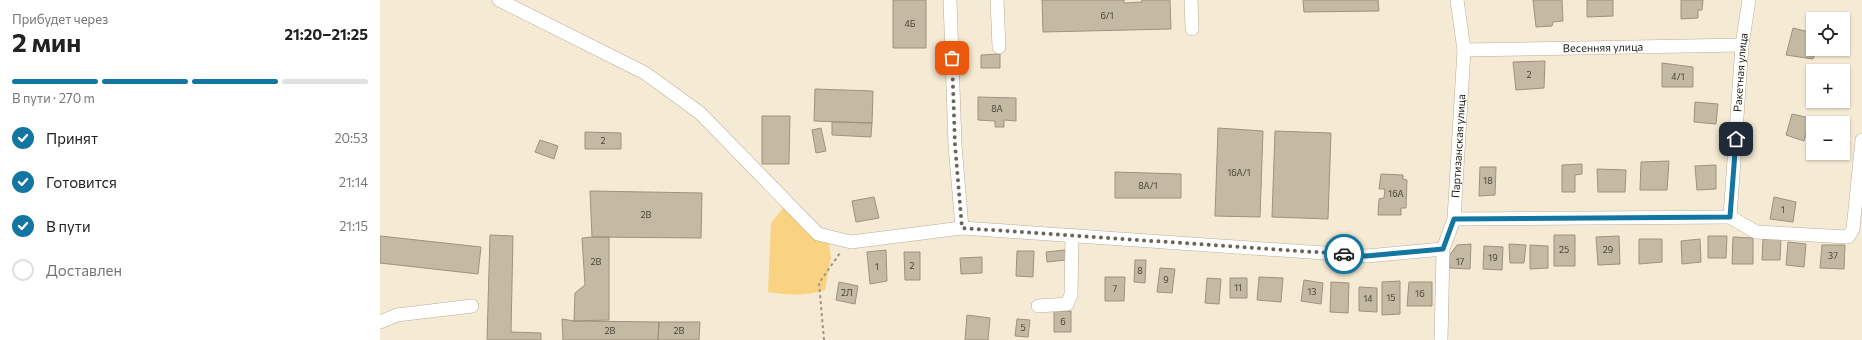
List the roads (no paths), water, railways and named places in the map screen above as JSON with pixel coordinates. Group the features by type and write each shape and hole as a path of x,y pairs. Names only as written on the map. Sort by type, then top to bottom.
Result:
{"street":[{"path":"499,0 645,73 700,113 818,234 851,242 962,228 1366,256 1443,249"},
{"path":"950,0 955,145 962,228"},
{"path":"997,0 999,47"},
{"path":"1191,0 1192,29"},
{"name":"Партизанская улица","path":"1441,340 1443,249 1454,219 1464,50 1457,0"},
{"name":"Ракетная улица","path":"1730,217 1742,44 1749,0"},
{"name":"Весенняя улица","path":"1464,50 1742,44"},
{"path":"1454,219 1730,217 1756,232 1848,237 1853,230 1862,140"},
{"path":"1038,306 1067,304 1071,295 1072,235"},
{"path":"380,322 397,315 472,306"}]}
